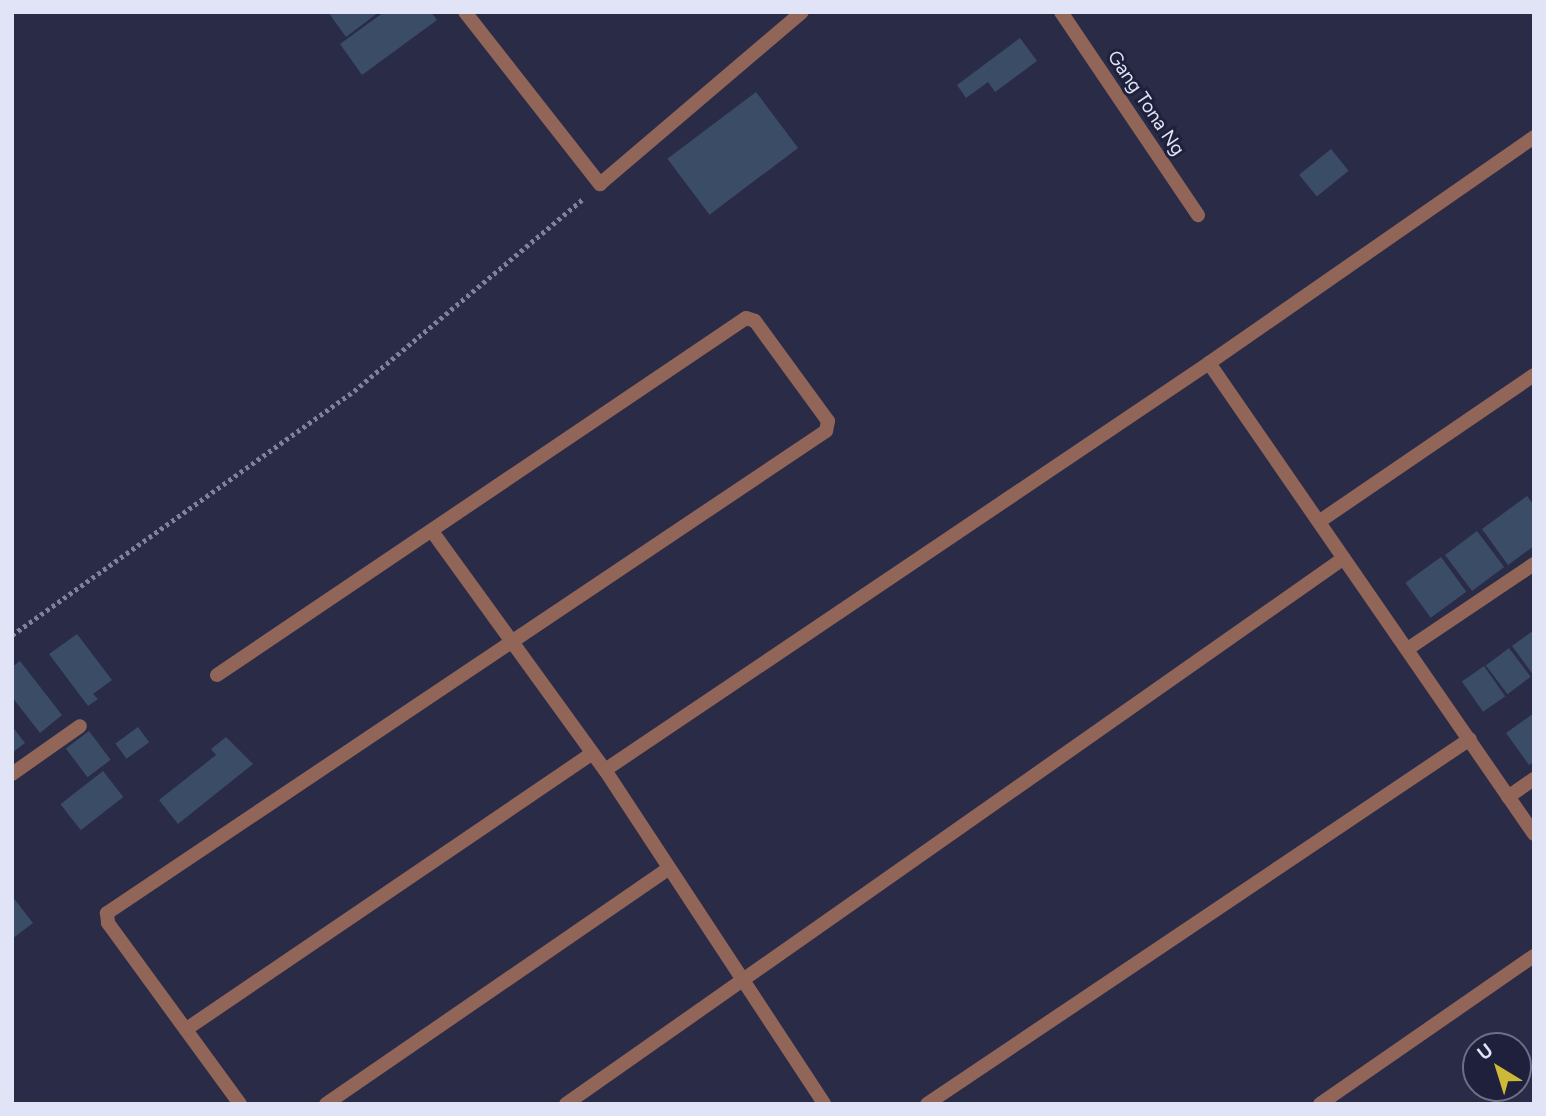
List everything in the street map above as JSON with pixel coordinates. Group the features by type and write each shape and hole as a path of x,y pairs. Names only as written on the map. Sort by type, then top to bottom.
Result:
{"street":[{"path":"465,12 600,184 802,12"},
{"name":"Gang Tona Ng","path":"1061,12 1198,215"},
{"path":"605,770 1209,363 1534,137"},
{"path":"217,675 434,534 746,318 755,321 828,421 826,431 511,640 107,914 108,923 188,1028 240,1104"},
{"path":"1209,363 1409,648 1534,834"},
{"path":"1320,521 1534,374"},
{"path":"434,534 605,770 824,1104"},
{"path":"566,1104 741,978 1344,558"},
{"path":"1409,648 1534,564"},
{"path":"12,774 80,726"},
{"path":"927,1104 1470,739"},
{"path":"188,1028 592,753"},
{"path":"1508,797 1534,779"},
{"path":"326,1104 669,868"},
{"path":"1320,1104 1534,956"}],"path":[{"path":"12,635 354,391 600,184"}],"building":[{"path":"328,12 379,12 346,37"},
{"path":"384,12 431,12 437,20 362,75 340,44"},
{"path":"1020,38 1037,61 995,92 988,82 966,98 957,85"},
{"path":"756,92 798,148 709,215 667,159"},
{"path":"1331,149 1349,171 1317,197 1299,175"},
{"path":"1527,496 1534,505 1534,546 1508,565 1482,529"},
{"path":"1477,531 1504,567 1472,591 1445,555"},
{"path":"1441,557 1466,592 1431,618 1405,583"},
{"path":"1534,630 1534,676 1512,646"},
{"path":"77,634 112,680 93,694 98,699 88,706 49,654"},
{"path":"1509,648 1531,677 1508,694 1486,665"},
{"path":"20,661 62,715 40,733 12,697 12,667"},
{"path":"1484,666 1505,696 1483,712 1462,681"},
{"path":"1534,713 1534,762 1529,765 1506,733"},
{"path":"12,726 25,743 12,753"},
{"path":"138,727 149,742 127,759 115,743"},
{"path":"89,731 111,760 88,777 66,748"},
{"path":"226,737 253,764 178,824 159,800 216,755 211,749"},
{"path":"103,771 123,797 81,830 60,804"},
{"path":"12,896 33,923 12,939"}]}
